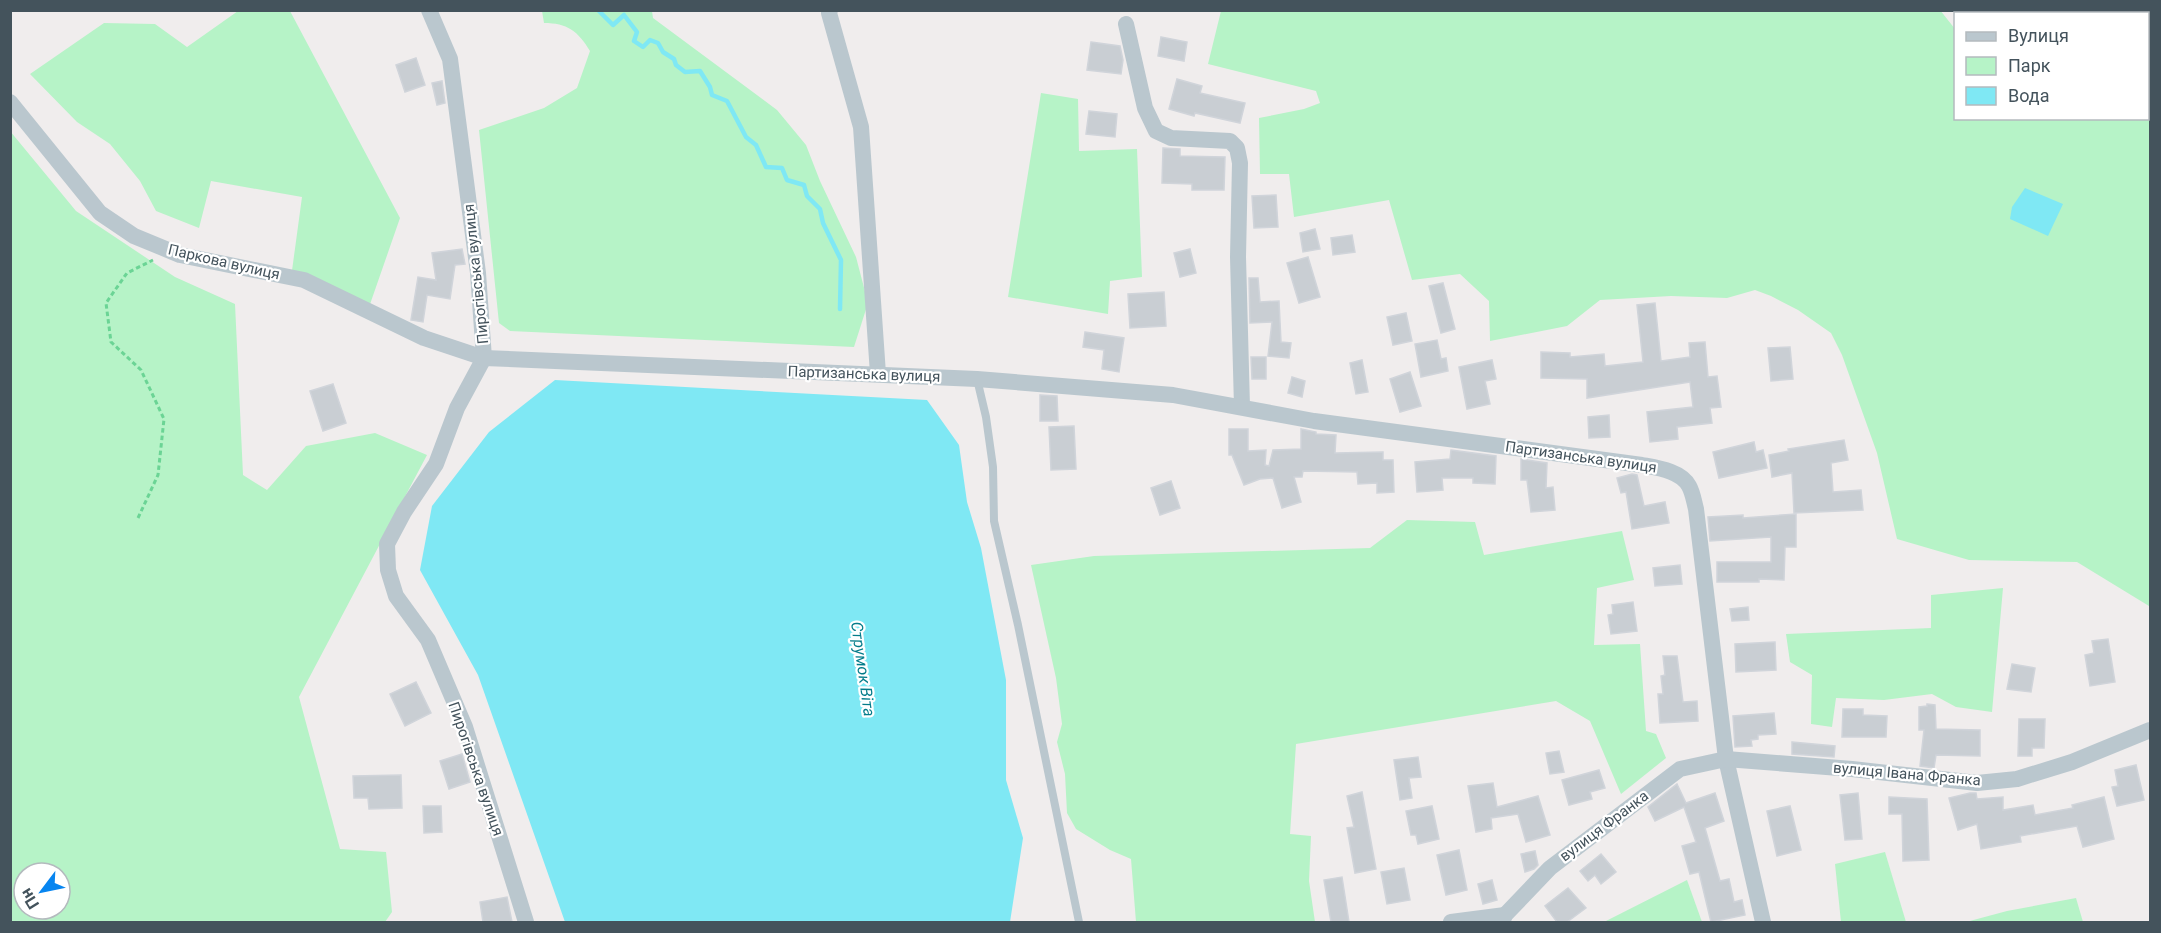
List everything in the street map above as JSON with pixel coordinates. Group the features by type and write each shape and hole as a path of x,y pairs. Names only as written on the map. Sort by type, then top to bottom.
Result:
{"street":[{"name":"Пирогівська вулиця","path":"429,10 450,58 477,273 483,358 457,408 436,464 404,512 387,544 388,570 396,596 428,640 465,727 526,922"},
{"path":"830,10 829,14 861,127 878,374"},
{"path":"1126,24 1145,108 1156,131 1171,138 1230,141 1237,148 1240,163 1238,257 1242,407"},
{"name":"Паркова вулиця","path":"10,102 100,213 134,236 193,258 304,280 424,338 483,358"},
{"name":"Партизанська вулиця","path":"483,358 977,379 1173,395 1314,421 1642,465 1662,469 1679,476 1689,486 1696,509 1726,759 1763,922"},
{"name":"вулиця Івана Франка","path":"1726,759 1852,769 1977,783 2017,779 2072,762 2151,730"},
{"name":"вулиця Франка","path":"1504,919 1550,868 1680,769 1726,759"},
{"path":"1451,922 1504,919"}],"lane":[{"path":"977,379 986,417 993,467 994,521 1018,625 1079,922"}],"path":[{"path":"138,518 158,475 164,419 141,370 111,342 106,303 127,273 170,251"}],"green space":[{"path":"1940,10 1954,28 1954,120 2149,120 2150,93 2149,606 2077,562 1969,560 1897,539 1877,453 1842,355 1831,333 1798,310 1771,296 1755,290 1727,298 1671,296 1600,300 1567,326 1490,341 1489,301 1460,274 1412,280 1389,200 1294,217 1289,174 1260,174 1259,118 1304,109 1320,103 1316,91 1208,64 1221,11"},
{"path":"238,11 290,11 400,218 368,310 291,278 302,197 211,181 199,228 156,211 140,181 110,144 77,122 30,74 104,23 155,24 187,47"},
{"path":"542,11 652,11 653,18 777,110 806,145 820,181 856,257 868,303 854,347 510,331 499,323 479,130 544,108 577,88 590,51 576,33 559,25 544,23"},
{"path":"1041,93 1078,99 1079,151 1137,149 1142,277 1110,281 1108,314 1008,297"},
{"path":"10,131 76,211 175,277 235,304 243,475 267,490 306,446 375,433 427,455 299,697 340,849 386,852 392,912 385,922 11,922"},
{"path":"1407,520 1475,522 1484,555 1622,531 1634,580 1597,588 1594,645 1640,644 1646,731 1656,734 1666,758 1621,794 1590,721 1556,701 1296,744 1290,834 1311,836 1309,881 1315,922 1136,922 1131,859 1110,850 1076,829 1067,813 1065,774 1057,742 1062,724 1056,678 1031,565 1094,556 1370,548"},
{"path":"2003,588 1992,712 1956,707 1932,694 1884,700 1836,698 1832,727 1811,724 1812,675 1790,662 1786,634 1931,628 1931,595"},
{"path":"1885,852 1906,922 1841,922 1835,864"},
{"path":"1687,880 1702,922 1604,922"},
{"path":"2076,898 2083,922 1966,922 2007,911"}],"water":[{"path":"2025,188 2063,204 2048,236 2010,219 2012,207"},
{"path":"555,380 927,400 959,445 967,502 981,548 1006,680 1006,780 1023,838 1010,922 565,922 478,675 420,570 432,506 489,432"}],"building":[{"path":"1161,37 1187,42 1184,61 1158,56"},
{"path":"1091,42 1120,46 1123,60 1121,74 1087,70"},
{"path":"416,58 425,85 405,92 396,65"},
{"path":"1177,79 1202,86 1200,93 1245,103 1240,123 1195,113 1194,116 1169,109"},
{"path":"442,81 445,103 437,105 432,83"},
{"path":"1089,111 1117,114 1115,137 1086,134"},
{"path":"1163,148 1180,149 1180,156 1225,157 1224,190 1192,190 1192,184 1162,183"},
{"path":"1276,195 1278,227 1254,228 1252,196"},
{"path":"1315,229 1320,249 1303,252 1300,233"},
{"path":"1352,235 1355,252 1333,255 1331,238"},
{"path":"462,249 465,264 455,265 450,299 427,295 423,322 411,320 418,277 436,280 432,253"},
{"path":"1190,249 1196,273 1180,277 1174,253"},
{"path":"1308,257 1320,297 1299,303 1287,263"},
{"path":"1249,278 1258,278 1260,302 1279,301 1281,342 1291,343 1289,358 1268,356 1272,322 1250,323"},
{"path":"1443,283 1455,329 1441,333 1429,286"},
{"path":"1164,292 1166,326 1130,328 1128,294"},
{"path":"1655,303 1661,361 1690,357 1689,343 1705,342 1708,377 1717,376 1721,407 1710,408 1712,423 1677,427 1678,439 1650,442 1647,412 1693,407 1690,382 1587,398 1587,379 1541,378 1541,352 1570,353 1570,357 1604,354 1605,366 1643,362 1637,305"},
{"path":"1406,313 1412,341 1393,345 1387,317"},
{"path":"1085,332 1124,338 1119,372 1102,369 1104,350 1083,347"},
{"path":"1437,340 1441,359 1446,358 1448,371 1421,377 1415,344"},
{"path":"1790,347 1793,379 1771,381 1768,348"},
{"path":"1251,357 1266,357 1266,379 1252,379"},
{"path":"1362,360 1368,392 1356,394 1350,363"},
{"path":"1492,360 1496,379 1485,381 1490,404 1467,409 1459,367"},
{"path":"1410,372 1421,406 1400,412 1390,379"},
{"path":"1292,377 1305,381 1302,397 1288,393"},
{"path":"333,384 346,423 323,431 310,391"},
{"path":"1040,395 1057,396 1058,421 1040,421"},
{"path":"1609,415 1610,437 1589,438 1588,417"},
{"path":"1074,426 1076,469 1051,470 1049,427"},
{"path":"1229,429 1248,429 1248,451 1266,450 1265,465 1269,466 1273,450 1301,449 1301,429 1316,432 1316,434 1336,435 1335,453 1383,452 1383,460 1393,460 1394,492 1377,493 1377,483 1358,484 1357,472 1303,471 1302,477 1294,477 1301,502 1282,508 1273,478 1260,479 1244,485 1232,455 1229,455"},
{"path":"1844,440 1848,460 1831,463 1833,492 1861,490 1863,510 1794,513 1792,473 1772,477 1769,455 1789,451 1788,449"},
{"path":"1754,442 1756,452 1763,450 1767,468 1719,478 1713,452"},
{"path":"1451,450 1496,456 1495,484 1473,483 1473,478 1442,478 1443,490 1417,492 1415,462 1450,459"},
{"path":"1521,459 1547,463 1546,488 1553,487 1555,510 1531,512 1527,480 1521,480"},
{"path":"1637,475 1644,506 1665,502 1669,523 1632,529 1626,492 1621,493 1617,478"},
{"path":"1171,481 1180,508 1160,515 1151,488"},
{"path":"1796,514 1796,547 1785,547 1784,580 1717,582 1717,562 1771,562 1771,537 1710,541 1708,517 1743,515 1743,518"},
{"path":"1680,565 1682,584 1655,586 1653,568"},
{"path":"1633,602 1637,631 1611,634 1608,615 1613,614 1612,605"},
{"path":"1748,607 1749,620 1732,621 1730,609"},
{"path":"2108,639 2115,682 2090,686 2085,655 2094,653 2092,641"},
{"path":"1775,642 1776,670 1736,672 1735,644"},
{"path":"1663,656 1677,656 1683,702 1697,701 1698,721 1660,723 1658,694 1663,694 1661,676 1665,675"},
{"path":"2012,664 2035,668 2031,692 2007,689"},
{"path":"416,682 431,713 405,726 390,694"},
{"path":"1927,704 1935,705 1936,729 1980,730 1980,756 1936,755 1934,768 1920,766 1924,730 1919,730 1919,707 1927,706"},
{"path":"1843,709 1863,709 1863,715 1887,716 1886,737 1842,737"},
{"path":"1774,713 1776,734 1758,735 1758,739 1751,740 1752,746 1735,747 1733,716"},
{"path":"2019,719 2045,719 2044,748 2032,748 2032,756 2018,756"},
{"path":"1792,742 1835,746 1834,757 1792,754"},
{"path":"1559,751 1564,772 1550,774 1546,753"},
{"path":"462,754 470,782 449,789 440,761"},
{"path":"1418,757 1421,777 1409,778 1412,798 1400,800 1394,760"},
{"path":"2136,765 2144,800 2117,806 2112,787 2118,786 2115,770"},
{"path":"1599,770 1605,788 1590,792 1592,799 1569,805 1562,780"},
{"path":"401,775 402,808 369,809 368,798 354,798 353,776"},
{"path":"1493,783 1497,807 1538,796 1550,835 1526,842 1518,814 1491,818 1492,829 1476,832 1468,786"},
{"path":"1677,784 1686,803 1715,793 1724,821 1705,828 1720,881 1729,879 1734,902 1742,900 1745,915 1711,922 1699,872 1690,874 1682,846 1696,842 1684,807 1655,821 1648,807"},
{"path":"1362,792 1376,869 1355,873 1347,828 1354,827 1347,796"},
{"path":"1858,793 1862,839 1845,840 1840,795"},
{"path":"1976,793 1977,799 2003,797 2003,810 2033,805 2035,815 2073,808 2072,805 2104,797 2114,839 2083,847 2077,826 2020,836 2021,842 1981,849 1977,824 1958,830 1949,798"},
{"path":"1889,797 1927,799 1929,860 1903,861 1902,814 1889,814"},
{"path":"423,806 441,806 442,832 424,833"},
{"path":"1432,806 1439,839 1418,844 1416,835 1411,835 1406,811"},
{"path":"1790,806 1801,850 1777,856 1767,811"},
{"path":"1459,850 1467,890 1446,895 1437,855"},
{"path":"1535,851 1538,865 1525,872 1521,854"},
{"path":"1601,854 1616,872 1601,884 1595,875 1588,881 1580,871"},
{"path":"1404,868 1410,900 1387,904 1381,872"},
{"path":"1342,877 1349,922 1331,922 1324,880"},
{"path":"1492,880 1497,900 1483,904 1478,884"},
{"path":"1568,888 1586,908 1567,922 1557,922 1545,906"},
{"path":"507,897 512,922 483,922 480,902"}],"waterway":[{"name":"Струмок Віта","path":"598,10 613,25 624,15 637,32 634,41 643,47 650,40 658,43 663,52 674,59 676,65 685,72 700,71 712,95 727,101 746,137 756,145 766,167 782,168 787,180 804,185 807,196 820,209 823,223 841,260 840,309"}]}
